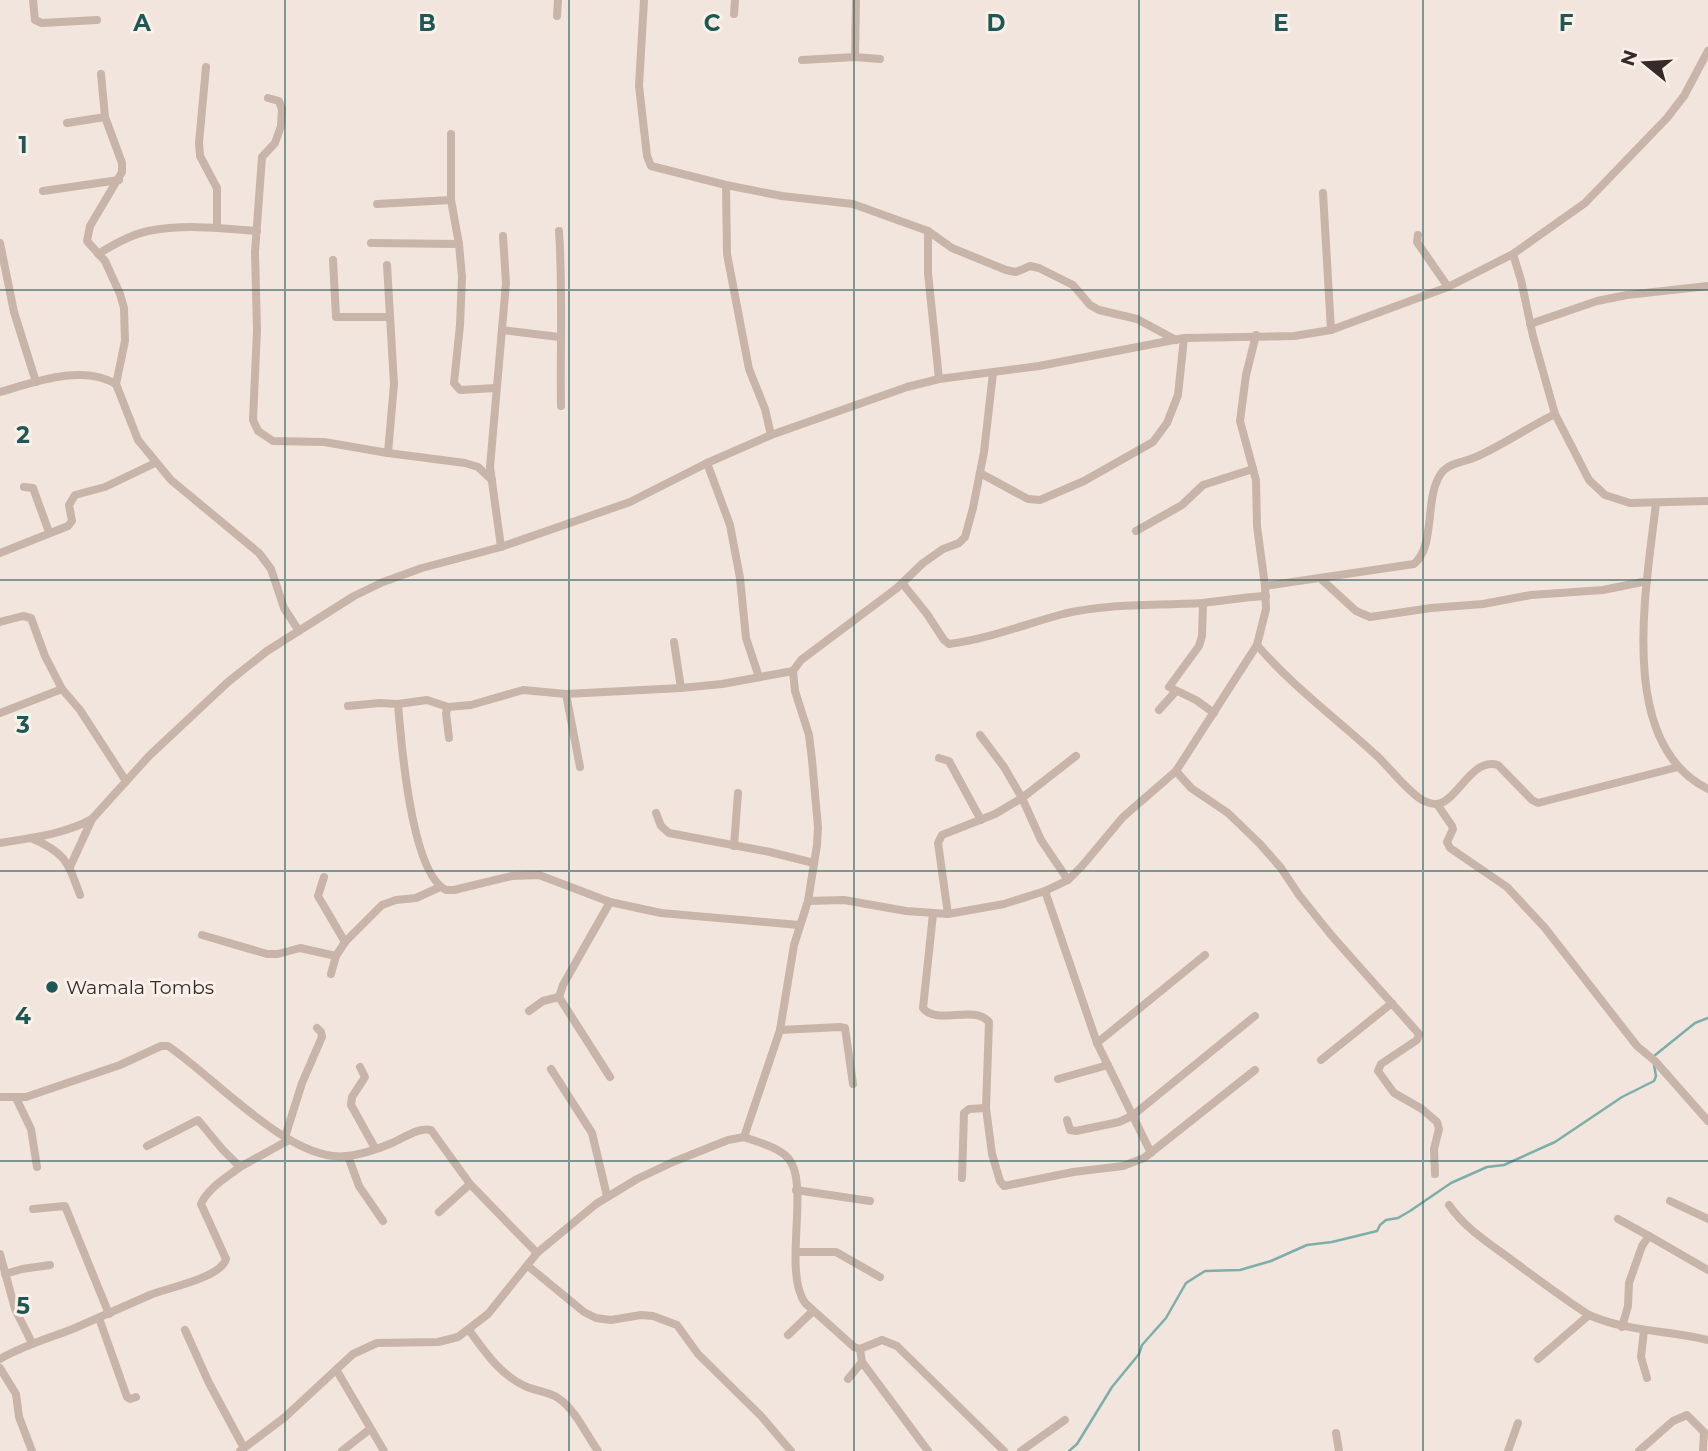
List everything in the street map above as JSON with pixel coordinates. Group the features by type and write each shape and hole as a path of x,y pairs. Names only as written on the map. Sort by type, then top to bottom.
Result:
{"street":[{"path":"33,0 35,20 42,23 97,20"},
{"path":"556,16 558,0"},
{"path":"644,0 639,86 648,161 656,168 726,186 853,204 928,231 952,248 1006,270 1016,272 1034,266 1073,285 1090,305 1099,310 1138,319 1180,339"},
{"path":"734,14 735,0"},
{"path":"855,57 856,0"},
{"path":"70,867 93,819 126,781 228,682 267,651 354,596 422,568 501,547 630,502 707,463 771,435 907,387 939,379 1040,366 1180,339 1294,336 1331,330 1447,287 1513,254 1585,202 1667,118 1684,96 1708,51"},
{"path":"802,60 855,57 880,59"},
{"path":"206,67 199,143 200,156 217,188 217,227"},
{"path":"101,74 105,117 122,163 119,180 99,208 88,230 88,241 107,264 124,309 125,341 116,384 138,440 171,480 259,553 271,569 284,608 299,632"},
{"path":"268,98 279,101 282,109 281,126 275,142 262,157 257,231 253,420 258,431 273,441 324,442 465,463 478,467 492,480"},
{"path":"67,123 105,117"},
{"path":"451,134 451,200 459,243 461,277 460,325 454,383 460,390 496,388"},
{"path":"43,191 119,180"},
{"path":"726,186 727,254 748,369 765,409 771,435"},
{"path":"1323,193 1331,330"},
{"path":"377,204 451,200"},
{"path":"98,254 122,240 146,232 200,226 257,231"},
{"path":"559,230 562,277 559,337 561,406"},
{"path":"928,231 928,273 939,379"},
{"path":"1418,234 1417,242 1447,287"},
{"path":"501,547 489,467 506,284 503,236"},
{"path":"0,243 4,283 36,382"},
{"path":"371,243 459,243"},
{"path":"1513,254 1555,414 1589,480 1605,495 1630,503 1708,501"},
{"path":"333,260 336,317 390,317"},
{"path":"387,265 394,384 388,453"},
{"path":"1530,324 1617,297 1708,286"},
{"path":"502,330 559,337"},
{"path":"808,901 844,900 948,914 1004,904 1045,891 1068,880 1122,817 1176,771 1257,645 1263,628 1266,596 1253,469 1240,421 1246,375 1256,335"},
{"path":"980,473 1028,499 1040,500 1084,481 1153,442 1167,423 1178,395 1180,339"},
{"path":"744,1137 780,1031 791,962 799,925 808,901 818,827 808,735 795,691 793,671 801,660 902,583 923,563 965,537 980,473 993,373"},
{"path":"0,392 36,382 84,375 103,377 116,384"},
{"path":"1265,586 1414,564 1424,551 1432,501 1443,472 1453,465 1477,457 1555,414"},
{"path":"0,553 71,524 69,505 75,495 105,487 155,463"},
{"path":"707,463 735,543 746,638 759,677"},
{"path":"1136,531 1182,505 1203,485 1253,469"},
{"path":"24,487 33,488 36,492 49,532"},
{"path":"1656,503 1643,608 1646,687 1661,738 1678,767 1708,789"},
{"path":"1320,578 1356,611 1370,617 1483,604 1531,595 1603,590 1647,581"},
{"path":"902,583 949,644 993,635 1063,614 1139,604 1203,603 1266,596"},
{"path":"1203,603 1202,636 1194,654 1169,685 1214,712"},
{"path":"0,622 23,616 31,618 45,656 62,689 80,710 126,781"},
{"path":"674,642 681,688"},
{"path":"1257,645 1294,686 1374,753 1420,798 1431,804 1443,802 1476,770 1487,764 1498,765 1538,803 1678,767"},
{"path":"348,706 428,700 448,707 471,705 523,690 566,694 681,688 793,671"},
{"path":"0,713 62,689"},
{"path":"1159,710 1176,691"},
{"path":"566,694 580,767"},
{"path":"398,704 410,799 419,845 430,872 440,887"},
{"path":"448,707 446,713 449,738"},
{"path":"980,735 1004,766 1022,797 1041,840 1068,880"},
{"path":"948,914 940,839 946,833 981,820 1022,797 1076,756"},
{"path":"939,758 949,761 981,820"},
{"path":"1176,771 1197,793 1220,807 1251,834 1281,868 1332,936 1419,1034 1419,1037 1381,1064 1378,1071 1394,1093 1422,1109 1437,1122 1439,1129 1434,1149 1435,1174"},
{"path":"734,846 738,793"},
{"path":"1437,804 1452,825 1447,842 1450,848 1499,881 1515,896 1545,928 1626,1033 1708,1121"},
{"path":"656,813 661,826 670,834 814,863"},
{"path":"0,843 70,828 93,819"},
{"path":"31,838 53,846 70,867 80,895"},
{"path":"331,974 336,957 345,942 382,905 416,898 440,887 454,890 512,876 539,875 610,902 661,913 799,925"},
{"path":"324,877 318,896 345,942"},
{"path":"1045,891 1097,1043 1151,1153"},
{"path":"559,997 610,902"},
{"path":"933,914 923,1008 930,1014 987,1018 990,1027 986,1108 992,1154 1004,1186 1133,1163 1151,1153 1255,1070"},
{"path":"202,935 267,954 300,948 336,957"},
{"path":"1097,1043 1205,955"},
{"path":"529,1011 543,1001 559,997"},
{"path":"559,997 610,1077"},
{"path":"1321,1060 1392,1003"},
{"path":"1067,1120 1070,1130 1076,1131 1119,1122 1132,1116 1255,1016"},
{"path":"0,1359 32,1343 109,1314 154,1293 186,1284 225,1264 225,1257 201,1204 217,1185 240,1167 287,1139 302,1083 322,1037 317,1028"},
{"path":"780,1031 845,1028 853,1084"},
{"path":"0,1097 26,1097 120,1065 164,1045 182,1056 287,1139 317,1154 348,1156 428,1129 435,1133 470,1184 537,1253"},
{"path":"1058,1079 1108,1065"},
{"path":"360,1067 365,1077 352,1097 351,1105 375,1149"},
{"path":"551,1069 592,1133 607,1196"},
{"path":"16,1098 31,1129 37,1167"},
{"path":"962,1178 964,1113 969,1109 986,1108"},
{"path":"147,1146 198,1120 240,1167"},
{"path":"185,1330 242,1449 285,1417 354,1354 377,1343 438,1342 458,1337 469,1330 488,1314 537,1253 607,1196 673,1162 728,1140 744,1137 787,1156 794,1168 797,1286 800,1296 847,1343 860,1349 881,1340 898,1346 1004,1451"},
{"path":"348,1156 359,1186 383,1221"},
{"path":"439,1212 470,1184"},
{"path":"796,1190 870,1201"},
{"path":"1670,1201 1708,1219"},
{"path":"1449,1205 1468,1228 1589,1315 1622,1327 1708,1340"},
{"path":"33,1209 65,1206 109,1314"},
{"path":"1618,1219 1708,1270"},
{"path":"1622,1327 1628,1306 1627,1288 1642,1246 1649,1237"},
{"path":"797,1252 836,1252 880,1278"},
{"path":"0,1254 15,1310 32,1343"},
{"path":"5,1274 50,1265"},
{"path":"528,1266 584,1312 596,1318 611,1320 641,1315 653,1316 677,1325 698,1354 761,1416 791,1451"},
{"path":"788,1335 813,1311"},
{"path":"1538,1359 1589,1315"},
{"path":"99,1318 127,1397 130,1399 136,1396"},
{"path":"469,1330 494,1363 511,1378 532,1389 551,1394 567,1406 598,1451"},
{"path":"1644,1330 1641,1357 1647,1378"},
{"path":"860,1349 862,1362 928,1451"},
{"path":"848,1379 862,1362"},
{"path":"0,1368 13,1388 19,1417 32,1451"},
{"path":"337,1371 384,1451"},
{"path":"1639,1451 1674,1421 1684,1416 1690,1417 1706,1431 1703,1451"},
{"path":"1021,1451 1065,1420"},
{"path":"1508,1451 1518,1423"},
{"path":"342,1451 370,1429"},
{"path":"1336,1433 1339,1451"}],"waterway":[{"path":"1654,1056 1695,1023 1708,1018"},
{"path":"1069,1451 1077,1444 1112,1387 1139,1354 1142,1345 1166,1318 1186,1283 1205,1271 1240,1270 1271,1261 1307,1245 1377,1231 1386,1220 1398,1218 1451,1183 1487,1167 1504,1165 1555,1142 1622,1097 1654,1081 1654,1065"}],"place":[{"name":"Wamala Tombs","path":"52,987"}]}
